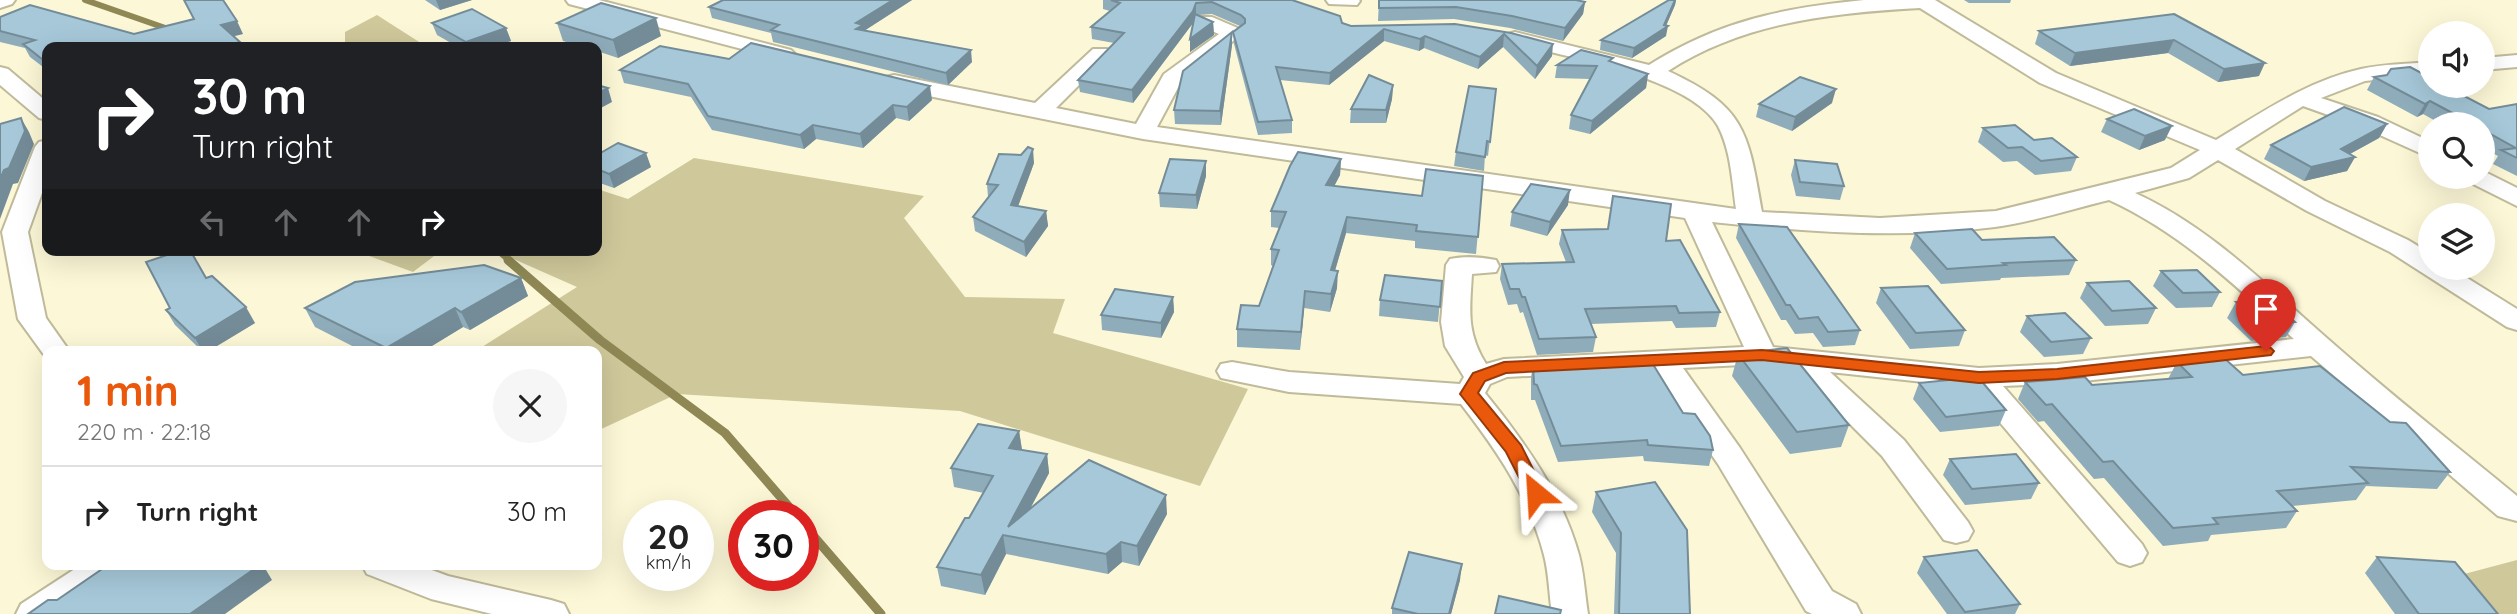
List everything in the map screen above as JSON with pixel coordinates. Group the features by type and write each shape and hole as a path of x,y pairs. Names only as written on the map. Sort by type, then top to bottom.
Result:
{"street":[{"path":"576,0 812,61"},
{"path":"1336,0 1350,1"},
{"path":"1652,72 1696,45 1750,24 1799,12 1849,5 1922,1 2048,78 2217,149 2316,206 2399,246 2418,258"},
{"path":"1143,132 1172,80 1193,61 1217,49 1233,33 1205,21"},
{"path":"1499,35 1652,72 1700,97 1720,112 1735,134 1750,218"},
{"path":"1038,113 1100,52"},
{"path":"2495,63 2517,61"},
{"path":"877,78 1038,113 1143,132 1695,212 1880,226 1996,219 2180,173 2301,98 2364,75 2418,69"},
{"path":"0,74 42,109"},
{"path":"2301,98 2370,122 2418,145"},
{"path":"42,160 15,232 32,319 52,346"},
{"path":"2495,186 2517,198"},
{"path":"2112,192 2176,225 2264,294 2318,345 2510,508 2517,509"},
{"path":"1695,212 1762,355"},
{"path":"1486,266 1459,265 1455,322 1460,346 1474,385 1514,450 1547,514 1562,556 1570,614"},
{"path":"2452,280 2517,321"},
{"path":"1232,371 1289,382 1406,394 1474,385 1504,368 1661,359 1762,355 1979,378 2057,374 2318,345"},
{"path":"1794,358 1837,393 1893,448 1956,531"},
{"path":"1661,359 1729,456 1818,601 1843,614"},
{"path":"1979,378 2130,554"},
{"path":"34,614 100,570"},
{"path":"393,570 444,589 551,614"}],"shaded area":[{"path":"377,15 419,42 345,42 345,32"},
{"path":"694,158 924,196 904,218 965,297 1065,299 1053,333 1248,389 1200,486 960,411 677,394 602,429 602,346 484,346 577,287 507,256 602,256 602,191 628,199"},
{"path":"369,256 434,256 413,272"},
{"path":"2517,560 2517,614 2488,614 2453,577"}],"building":[{"path":"184,0 223,0 237,21 221,25 240,42 42,42 42,59 23,44 35,40 0,31 0,17 30,5 134,34 194,19"},
{"path":"723,0 893,0 856,23 863,25 856,29 971,50 946,73 771,30 779,25 709,7"},
{"path":"1111,0 1292,0 1340,16 1342,23 1351,26 1455,24 1511,33 1553,44 1537,66 1504,34 1480,57 1425,36 1420,39 1384,29 1330,73 1276,67 1292,120 1258,122 1233,32 1245,23 1245,19 1212,2 1196,3 1193,11 1132,90 1078,80 1124,33 1091,27 1120,3"},
{"path":"1379,0 1585,2 1565,28 1456,7 1379,8"},
{"path":"1669,0 1675,0 1664,25 1668,26 1634,48 1601,40"},
{"path":"601,3 656,18 613,40 557,23"},
{"path":"472,9 506,28 466,42 432,23"},
{"path":"1195,14 1213,22 1190,39"},
{"path":"2174,14 2265,63 2224,69 2174,40 2075,53 2039,31"},
{"path":"1232,32 1220,111 1174,110 1183,71"},
{"path":"751,43 930,86 907,107 893,105 860,134 813,125 800,135 708,116 688,84 620,70 660,46 729,59"},
{"path":"1581,50 1613,58 1609,61 1648,74 1592,121 1571,115 1597,66 1557,65"},
{"path":"2410,67 2418,71 2418,98 2468,98 2489,109 2517,104 2517,158 2501,150 2516,148 2495,137 2495,112 2451,112 2430,101 2425,104 2374,77 2387,75 2391,69"},
{"path":"1369,75 1393,85 1386,110 1351,109"},
{"path":"1800,77 1836,89 1795,117 1759,104"},
{"path":"1469,86 1496,89 1490,142 1487,141 1485,157 1456,152"},
{"path":"2344,107 2387,124 2341,149 2355,157 2311,167 2271,145"},
{"path":"2134,109 2172,126 2145,136 2107,119"},
{"path":"21,118 25,131 9,168 4,170 0,179 0,124"},
{"path":"2015,125 2034,140 2052,138 2077,157 2041,161 2022,147 2008,148 1983,128"},
{"path":"618,143 646,153 609,174 602,171 602,152"},
{"path":"1028,147 1033,149 1011,205 1046,211 1024,242 973,217 998,185 987,184 999,154 1021,155"},
{"path":"1298,152 1341,159 1326,185 1422,196 1426,169 1483,176 1478,237 1416,231 1417,225 1347,217 1331,270 1338,271 1331,294 1305,291 1301,332 1237,329 1241,305 1259,306 1279,250 1271,249 1286,212 1271,211"},
{"path":"1170,159 1206,161 1196,195 1159,193"},
{"path":"1795,160 1837,164 1844,186 1800,182"},
{"path":"1531,184 1570,190 1550,222 1512,212"},
{"path":"1613,196 1671,204 1666,241 1680,240 1720,312 1679,313 1676,306 1585,309 1596,337 1539,339 1525,297 1522,297 1519,289 1510,289 1502,264 1574,262 1562,230 1608,229"},
{"path":"1739,224 1787,227 1860,330 1828,332 1818,317 1799,319 1790,305 1786,305"},
{"path":"1972,229 1982,240 2054,237 2076,260 1947,269 1915,233"},
{"path":"164,256 193,256 206,278 212,276 246,307 195,338 166,310 170,308 146,262"},
{"path":"484,265 521,278 461,312 455,308 389,346 382,346 305,308 355,282"},
{"path":"2197,270 2220,292 2183,293 2161,271"},
{"path":"1385,275 1442,281 1440,307 1380,300"},
{"path":"2129,281 2156,308 2112,311 2087,283"},
{"path":"1928,286 1965,330 1916,333 1881,288"},
{"path":"1115,289 1173,297 1161,323 1101,315"},
{"path":"2272,301 2295,322 2260,326 2236,302"},
{"path":"2065,313 2091,338 2051,342 2027,316"},
{"path":"1787,348 1849,425 1797,432 1738,354"},
{"path":"2224,358 2243,375 2320,366 2390,422 2406,423 2450,472 2351,467 2368,483 2277,491 2297,511 2213,518 2218,524 2173,528 2113,461 2103,462 2052,404 2046,405 2025,382 2085,377 2092,385 2192,377 2177,362"},
{"path":"1605,360 1607,365 1651,361 1683,413 1695,414 1710,436 1713,450 1648,445 1647,440 1561,446 1537,385 1534,384 1533,363"},
{"path":"1978,377 2006,410 1946,417 1919,383"},
{"path":"978,424 1019,431 1009,448 1047,454 1008,527 1089,460 1166,495 1137,546 1121,542 1106,554 1003,535 981,575 937,567 993,476 951,468"},
{"path":"2016,454 2039,483 1972,489 1950,459"},
{"path":"1655,482 1687,530 1690,614 1619,614 1621,533 1596,492"},
{"path":"1977,550 2020,604 1965,612 1924,557"},
{"path":"1409,552 1462,564 1449,614 1418,614 1392,608"},
{"path":"2377,557 2455,562 2498,614 2419,614"},
{"path":"101,570 253,570 190,614 28,614 48,600 57,600"},
{"path":"1499,596 1561,610 1560,614 1495,614"}],"waterway":[{"path":"85,0 171,30"},
{"path":"504,256 510,261"},
{"path":"508,260 600,340 725,433 783,500"},
{"path":"819,542 881,614"}],"route":[{"path":"1536,493 1514,450 1469,394 1479,377 1504,368 1762,355 1979,378 2057,374 2266,351"}]}
